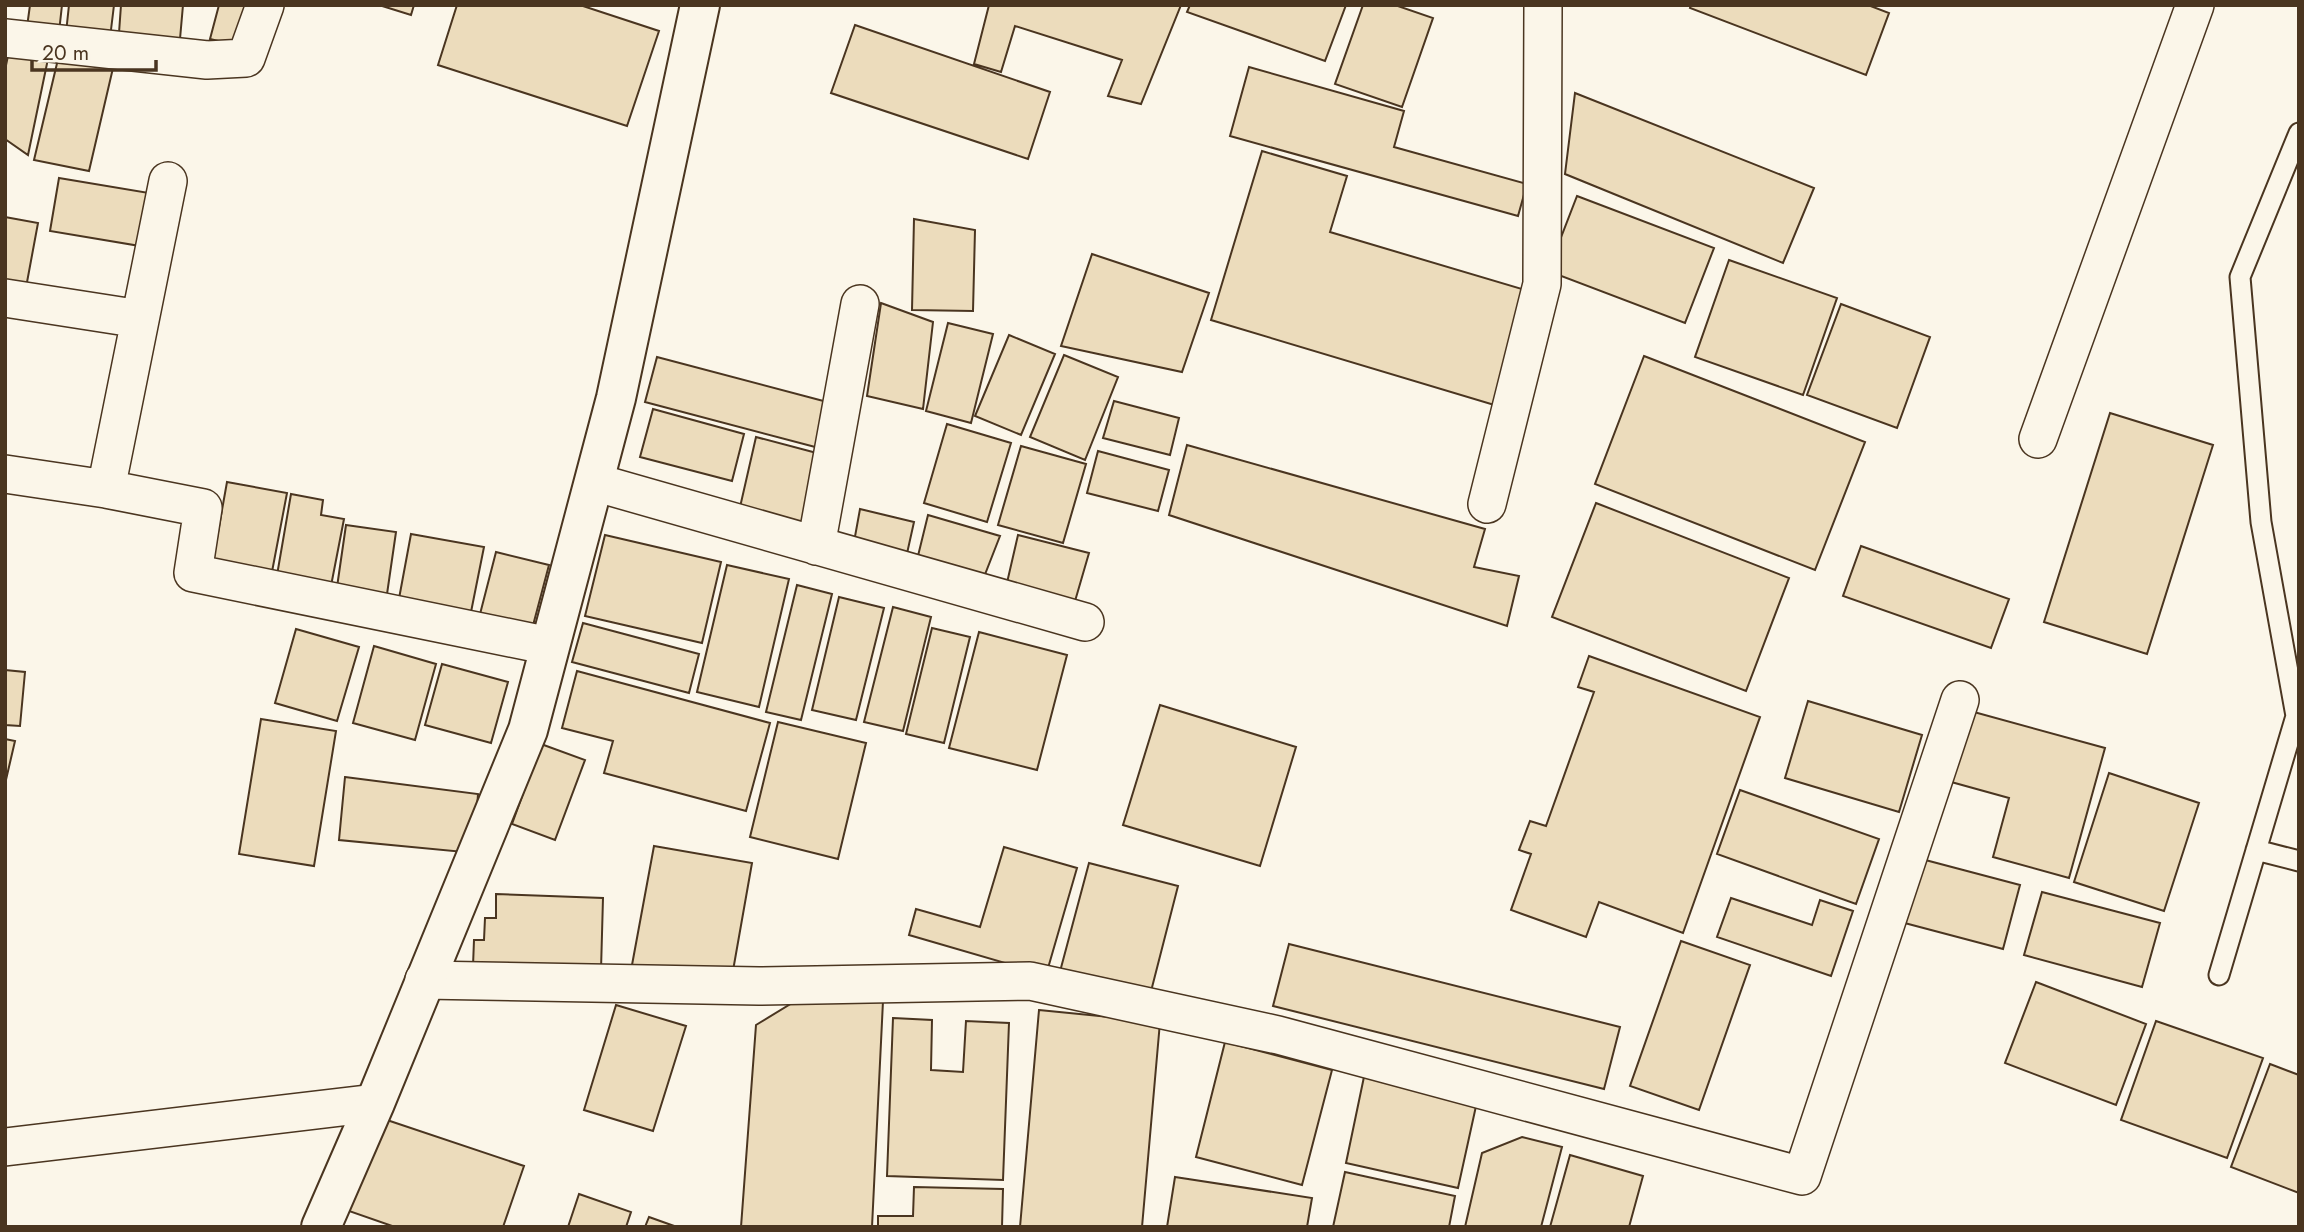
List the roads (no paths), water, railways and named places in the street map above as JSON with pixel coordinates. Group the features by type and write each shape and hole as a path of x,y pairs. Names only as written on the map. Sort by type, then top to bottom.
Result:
{"street":[{"path":"5,38 207,60 246,58 265,5"},
{"path":"321,1227 375,1103 528,730 617,398 700,5"},
{"path":"1487,504 1542,284 1543,5"},
{"path":"2038,439 2194,5"},
{"path":"106,489 168,181"},
{"path":"5,298 141,319"},
{"path":"816,546 860,304"},
{"path":"5,474 106,489 203,508 193,573 550,646"},
{"path":"594,482 1085,622"},
{"path":"424,980 759,986 1030,981 1278,1035 1802,1176 1960,700"},
{"path":"5,1147 375,1103"}],"lane":[{"path":"2219,975 2296,716 2261,522 2240,277 2299,133"},
{"path":"2256,849 2299,861"}]}
